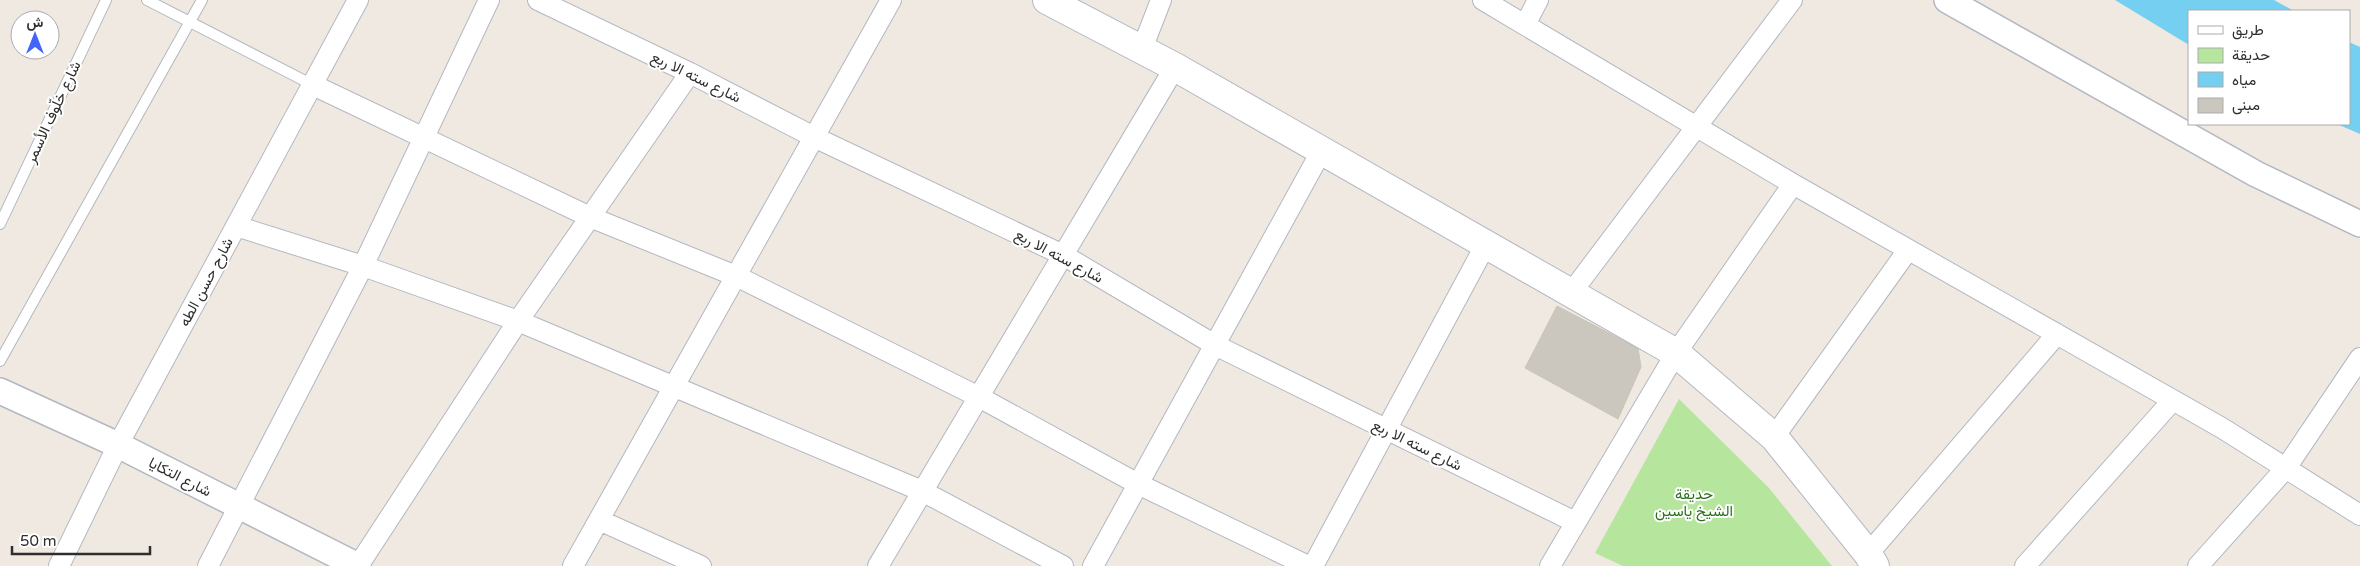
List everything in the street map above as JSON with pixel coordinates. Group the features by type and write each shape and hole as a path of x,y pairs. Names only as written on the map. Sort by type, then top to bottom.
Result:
{"main road":[{"path":"1046,0 1175,67 1676,353 1774,437 1872,560"}],"street":[{"name":"شارح حسن الطه","path":"59,566 118,445 358,0"},
{"path":"208,566 363,266 489,0"},
{"name":"شارع سته الا ربع","path":"538,0 690,73 814,137 1063,255 1215,345 1575,522"},
{"path":"573,566 891,0"},
{"path":"1142,49 1161,0"},
{"path":"1483,0 1792,184 2173,400 2360,514"},
{"path":"1525,25 1538,0"},
{"path":"1571,293 1792,0"},
{"path":"1947,0 2256,174 2360,224"},
{"path":"878,566 1175,67"},
{"path":"358,566 518,321 690,73"},
{"path":"313,85 590,217 736,276 979,397 1138,484 1308,566"},
{"path":"1093,566 1322,150"},
{"path":"1550,566 1676,353 1792,184"},
{"path":"236,226 363,266 518,321 922,491 1064,566"},
{"path":"1313,566 1486,244"},
{"path":"1774,437 1908,250"},
{"path":"1872,560 2057,334"},
{"path":"2198,566 2286,468 2360,358"},
{"name":"شارع التكايا","path":"0,391 118,445 358,566"},
{"path":"2025,566 2173,400"},
{"path":"599,520 701,566"}],"lane":[{"name":"شارع خلّوف الأسمر","path":"0,224 106,0"},
{"path":"147,0 313,85"},
{"path":"0,361 202,0"}],"green space":[{"name":"حديقة الشيخ ياسين","path":"1679,399 1769,488 1832,566 1623,566 1595,553"}],"water":[{"path":"2115,0 2274,0 2292,10 2188,10 2188,44"},
{"path":"2350,42 2360,47 2360,134 2339,125 2350,125"}],"building":[{"path":"1557,306 1638,348 1641,367 1618,419 1525,368"}]}
